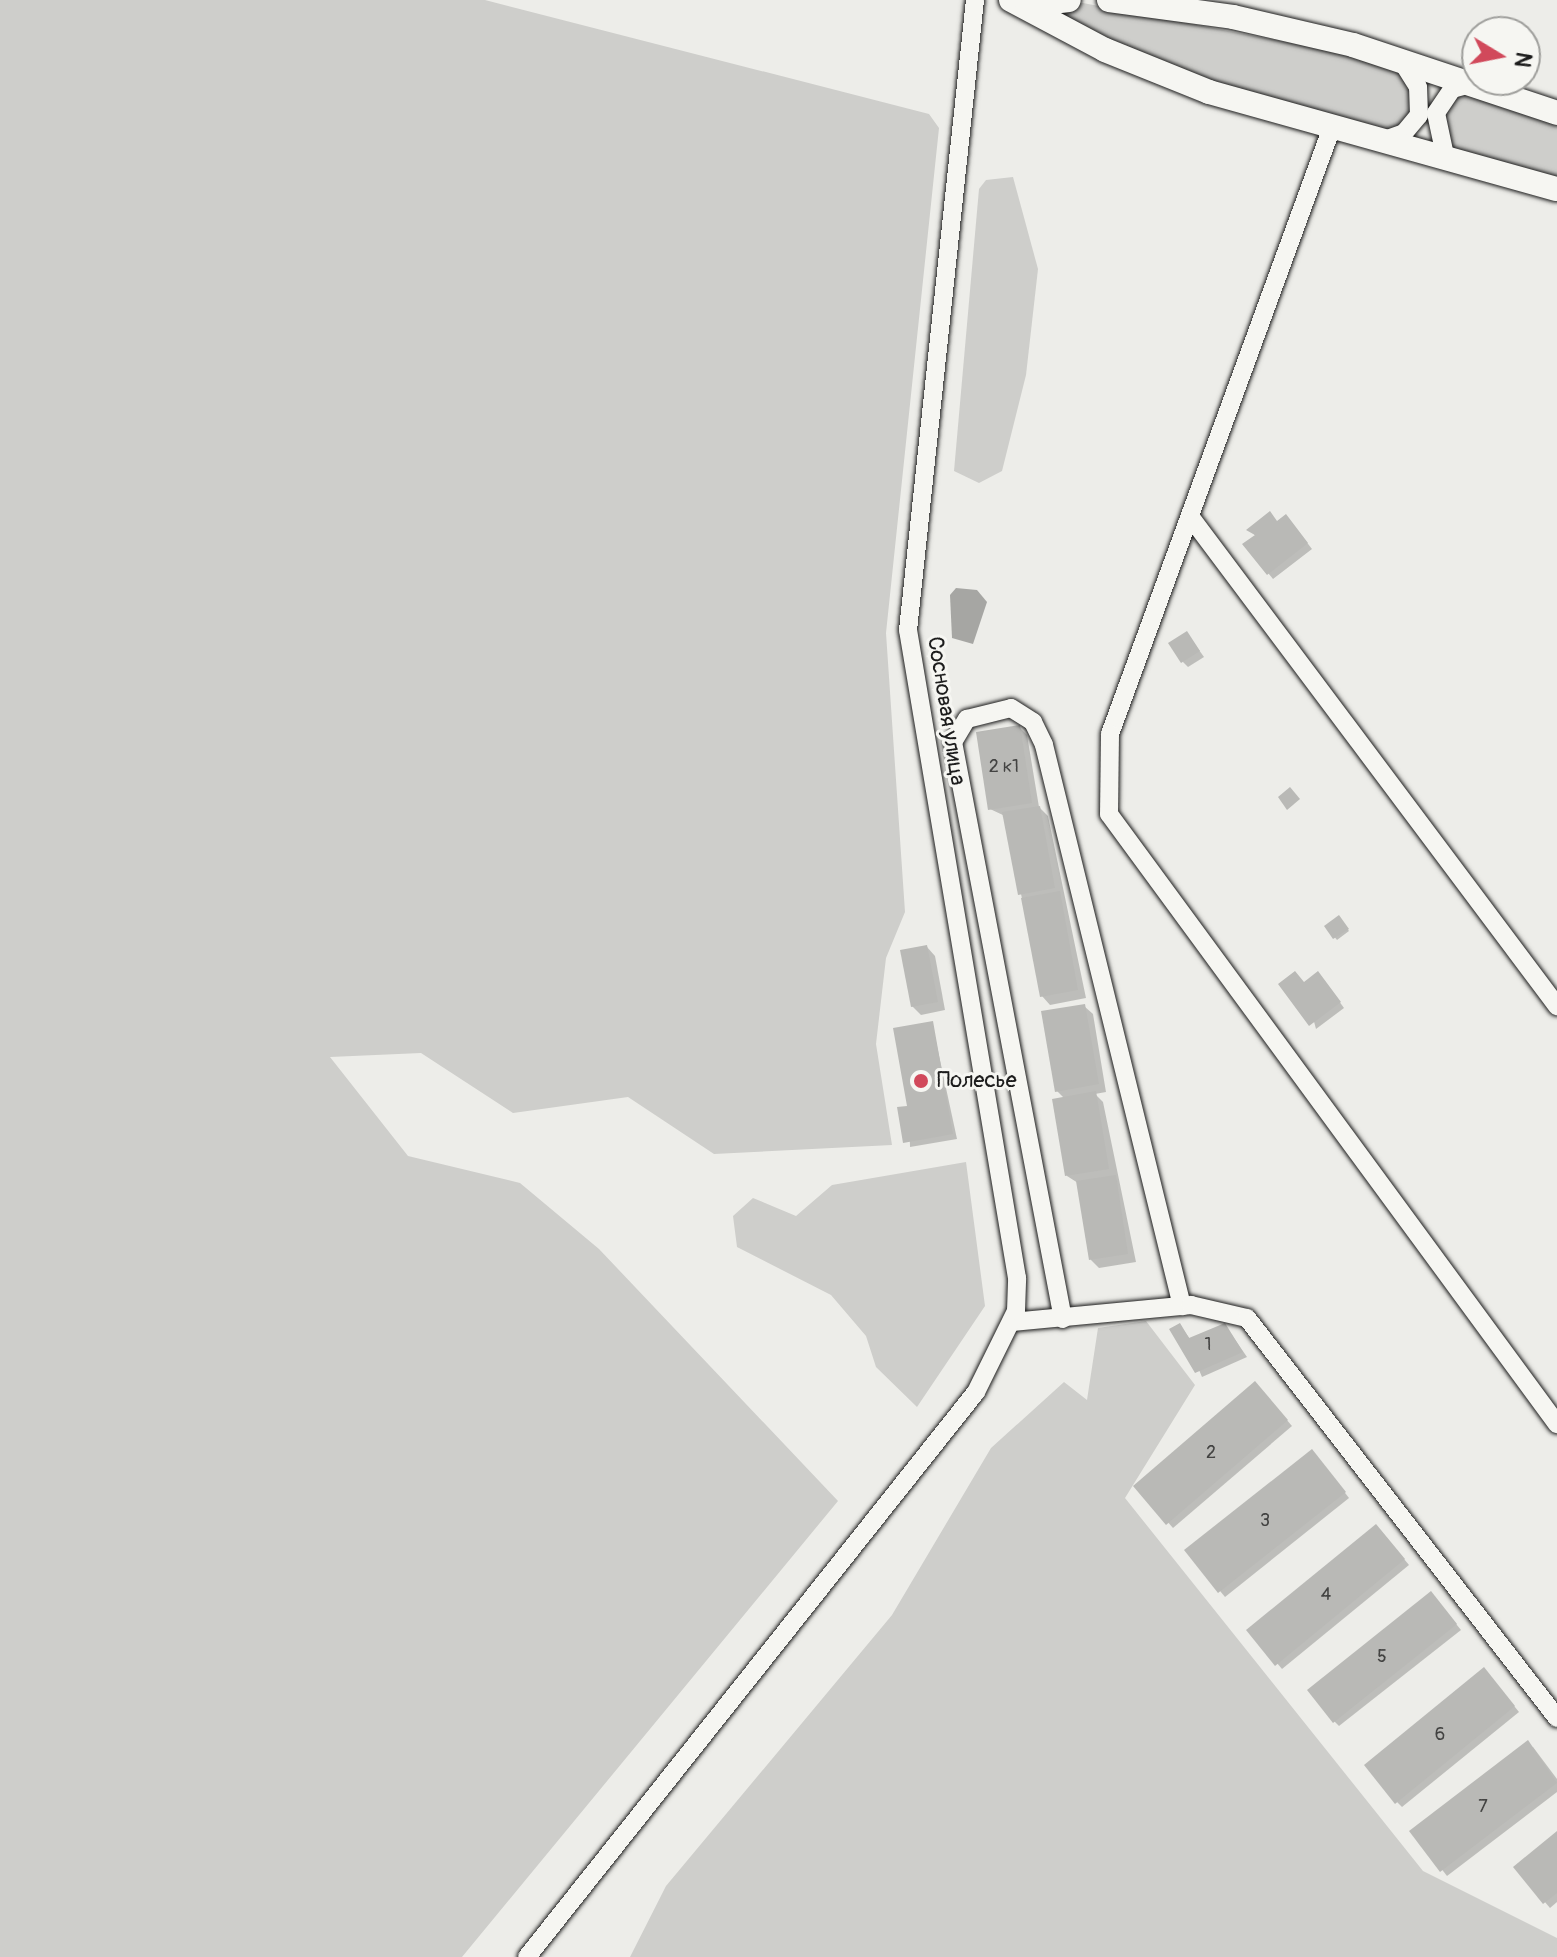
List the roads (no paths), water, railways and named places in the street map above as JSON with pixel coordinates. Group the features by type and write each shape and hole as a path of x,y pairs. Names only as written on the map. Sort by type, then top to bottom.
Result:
{"main road":[{"path":"1019,2 1069,0"},
{"path":"1109,0 1233,17 1401,60 1461,81"},
{"path":"1019,2 1138,64 1379,142 1557,189"},
{"path":"1507,96 1557,113"}],"street":[{"name":"Сосновая улица","path":"975,0 908,630 1017,1278 1010,1326"},
{"path":"1379,142 1404,133 1419,115 1418,87 1401,60"},
{"path":"1446,160 1436,113 1452,89 1461,87"},
{"path":"1332,127 1192,519 1110,734 1113,823 1557,1424"},
{"path":"1192,519 1557,1006"},
{"path":"1063,1319 953,742 967,719 1011,708 1033,722 1044,745 1182,1306"},
{"path":"527,1957 967,1404 1010,1326 1182,1306 1236,1311 1259,1327 1557,1718"}],"place":[{"name":"Полесье","path":"921,1081"}]}
